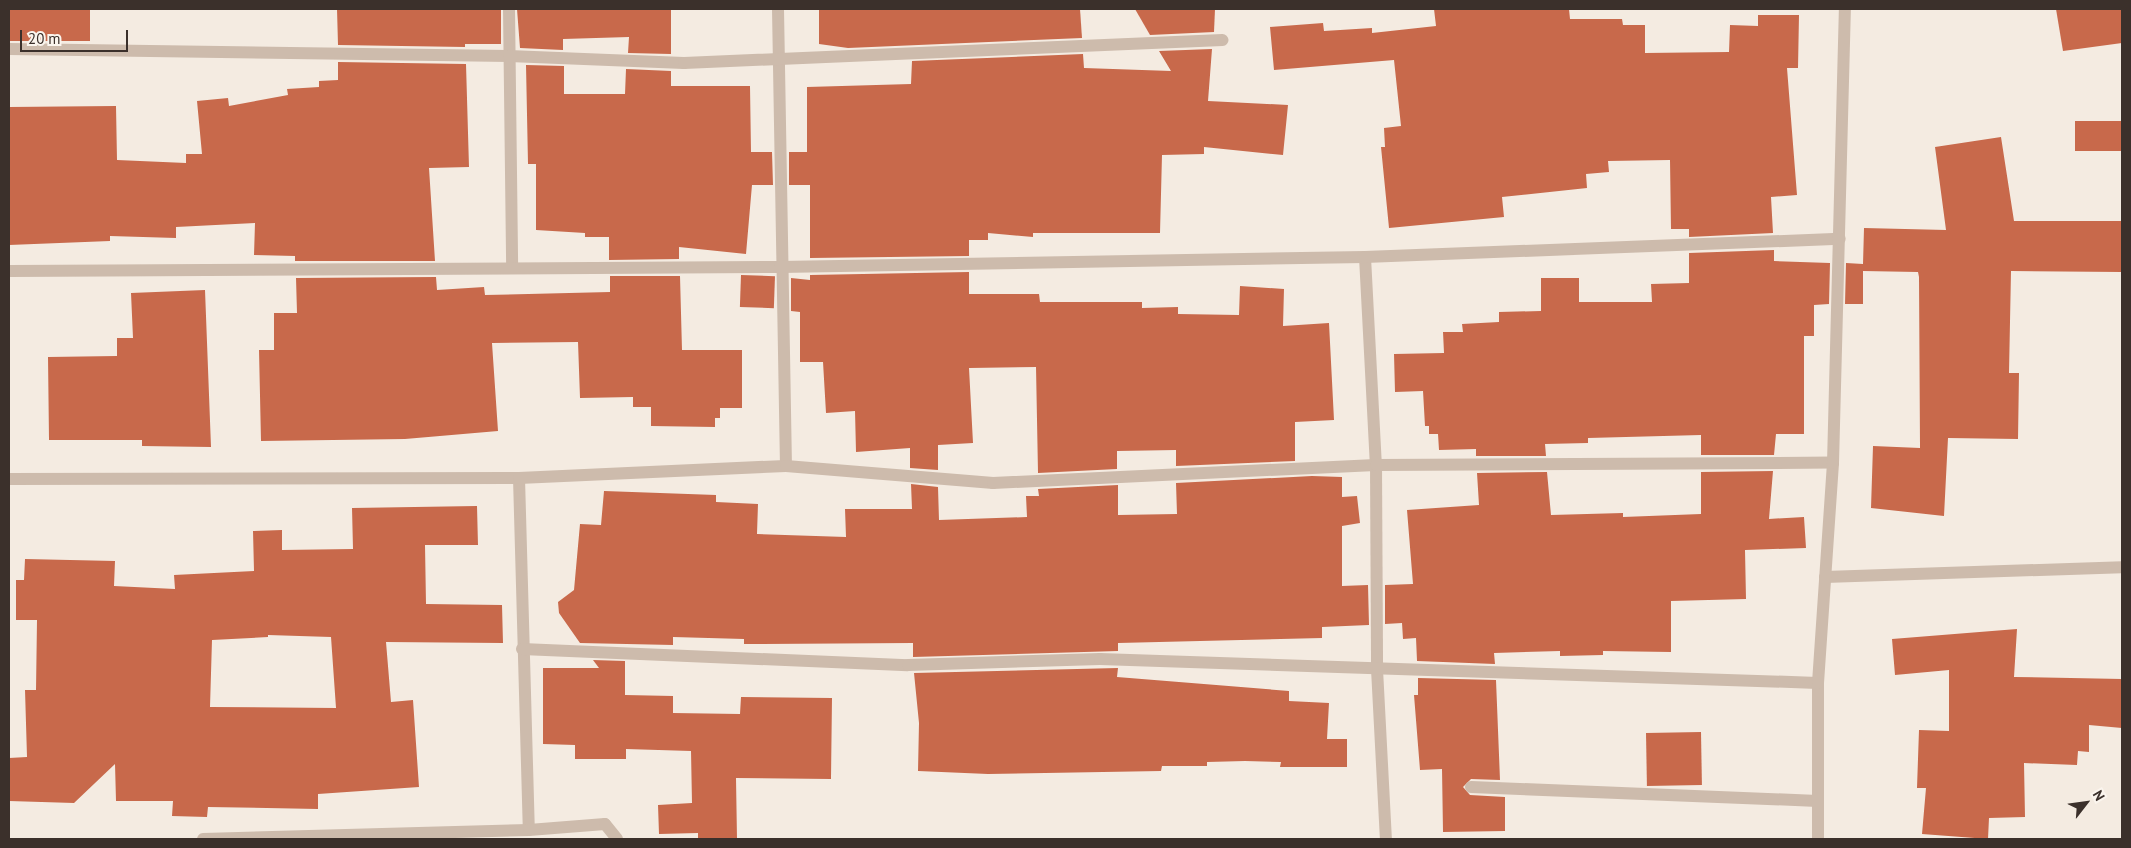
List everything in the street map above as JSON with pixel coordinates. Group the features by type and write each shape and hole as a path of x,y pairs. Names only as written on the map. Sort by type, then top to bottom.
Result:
{"street":[{"path":"509,9 512,268"},
{"path":"778,9 780,267 786,466"},
{"path":"1818,839 1818,683 1833,463 1845,9"},
{"path":"9,49 509,56 684,63 1223,40"},
{"path":"9,271 780,267 1365,257 1840,239"},
{"path":"1365,257 1376,466 1377,669 1386,839"},
{"path":"9,480 519,478 786,466 993,483 1376,466 1833,463"},
{"path":"519,478 522,649 529,830"},
{"path":"1825,577 2122,566"},
{"path":"522,649 908,665 1100,659 1818,683"},
{"path":"1471,787 1818,800"},
{"path":"203,839 529,830 605,824 617,839"}],"building":[{"path":"9,9 90,9 90,41 9,41"},
{"path":"337,9 501,9 501,44 465,44 465,47 338,45"},
{"path":"517,9 671,9 671,54 628,53 629,37 563,39 563,50 520,48"},
{"path":"819,9 1080,9 1082,38 848,48 819,44"},
{"path":"1135,9 1215,9 1214,32 1150,35"},
{"path":"1434,9 1569,9 1570,19 1622,19 1623,25 1645,25 1645,53 1729,52 1730,25 1758,26 1758,15 1799,15 1798,68 1787,68 1797,195 1771,197 1773,233 1689,237 1689,229 1671,229 1670,160 1608,161 1609,172 1586,174 1587,188 1502,197 1504,217 1389,228 1381,147 1385,147 1384,128 1401,126 1394,60 1274,70 1270,27 1323,23 1324,31 1372,28 1372,33 1436,26"},
{"path":"2056,9 2122,9 2122,43 2063,51"},
{"path":"1212,49 1208,101 1288,105 1283,155 1204,147 1204,154 1162,155 1160,233 1033,233 1033,237 988,233 988,240 969,240 969,256 810,258 810,185 789,185 789,152 807,152 807,87 911,84 912,61 1083,54 1084,68 1171,71 1159,51"},
{"path":"338,62 466,64 469,167 429,168 435,261 295,261 295,256 254,255 255,223 176,227 176,238 110,236 110,241 9,245 9,107 116,106 117,160 186,163 186,154 202,154 197,101 228,98 229,106 288,95 287,89 319,87 319,81 338,80"},
{"path":"526,65 564,66 564,94 625,94 626,69 671,71 671,86 750,86 751,152 772,152 773,185 752,185 746,254 679,247 679,259 609,260 609,237 585,237 585,233 536,230 536,164 528,164"},
{"path":"2075,121 2122,121 2122,151 2075,151"},
{"path":"2001,137 2014,221 2122,221 2122,272 2011,271 2009,373 2019,373 2018,439 1948,438 1944,516 1871,508 1873,446 1920,448 1919,277 1918,272 1863,271 1863,304 1845,304 1846,263 1863,264 1864,228 1946,230 1935,147"},
{"path":"1774,250 1774,261 1830,263 1829,304 1814,305 1814,336 1804,336 1804,434 1776,434 1774,455 1701,455 1701,435 1588,438 1588,443 1545,444 1546,456 1476,456 1476,449 1439,450 1438,434 1429,434 1429,426 1425,426 1423,391 1395,392 1394,354 1444,353 1443,332 1463,332 1462,324 1499,322 1499,312 1541,311 1541,278 1579,278 1579,302 1652,302 1651,284 1689,283 1689,253"},
{"path":"969,272 969,294 1039,294 1040,302 1142,302 1142,308 1178,307 1178,314 1239,315 1240,286 1284,289 1283,326 1329,323 1334,420 1295,422 1295,461 1176,466 1176,450 1117,451 1117,469 1038,473 1036,367 969,368 973,443 938,445 938,470 910,468 910,448 856,452 855,411 826,413 823,362 800,362 800,312 791,311 791,278 810,280 810,275"},
{"path":"741,275 775,276 774,308 740,307"},
{"path":"610,276 680,276 682,350 742,350 742,408 720,408 720,418 715,418 715,427 651,426 651,407 633,407 633,397 580,398 578,342 492,343 498,431 405,439 261,441 259,350 274,350 274,313 297,313 296,278 436,277 437,290 484,287 485,295 610,292"},
{"path":"205,290 211,447 142,446 142,440 49,440 48,357 117,356 117,338 133,338 131,293"},
{"path":"1773,471 1769,519 1804,517 1806,548 1745,550 1746,599 1671,601 1671,652 1603,651 1603,655 1560,656 1560,651 1494,653 1495,664 1417,661 1416,638 1403,639 1402,623 1385,624 1385,585 1413,584 1407,510 1479,505 1477,473 1547,472 1551,515 1623,513 1623,517 1701,514 1701,472"},
{"path":"1312,476 1342,477 1342,497 1357,496 1360,523 1342,526 1342,586 1368,585 1369,625 1322,627 1322,638 1118,643 1118,651 913,657 913,643 744,644 744,639 673,637 673,645 580,643 559,613 558,602 574,590 580,524 601,525 604,491 716,495 716,502 758,504 757,534 846,537 845,509 912,509 911,484 938,487 939,520 1027,517 1026,496 1039,496 1038,489 1118,485 1118,515 1177,514 1176,483"},
{"path":"477,506 478,545 425,545 426,604 502,605 503,643 386,642 391,702 413,700 419,787 318,794 318,809 208,807 207,817 172,816 173,801 116,801 115,764 74,803 9,801 9,758 27,757 25,690 36,690 37,620 16,620 16,580 24,580 25,559 115,561 114,586 175,589 174,575 254,571 253,531 282,530 282,550 353,549 352,508","holes":["268,635 331,637 336,708 210,707 212,640 268,637"]},
{"path":"2017,629 2014,677 2122,679 2122,728 2089,725 2089,752 2078,751 2077,765 2024,763 2025,817 1989,818 1988,839 1922,834 1926,788 1917,788 1919,730 1949,731 1949,670 1895,675 1892,639"},
{"path":"593,660 625,661 625,695 673,696 673,713 740,714 741,697 832,698 831,779 736,778 737,839 698,839 698,833 659,834 658,805 692,803 691,751 626,749 626,759 575,759 575,745 543,744 543,668 599,668"},
{"path":"1118,668 1117,677 1289,691 1289,701 1329,703 1327,739 1347,739 1347,767 1280,767 1281,762 1245,761 1207,762 1207,766 1162,766 1161,771 988,774 918,771 919,723 914,673"},
{"path":"1418,678 1496,680 1500,780 1471,779 1463,787 1470,795 1505,797 1505,831 1443,832 1442,769 1420,770 1414,695 1418,695"},
{"path":"1701,732 1702,785 1647,786 1646,733"}]}
